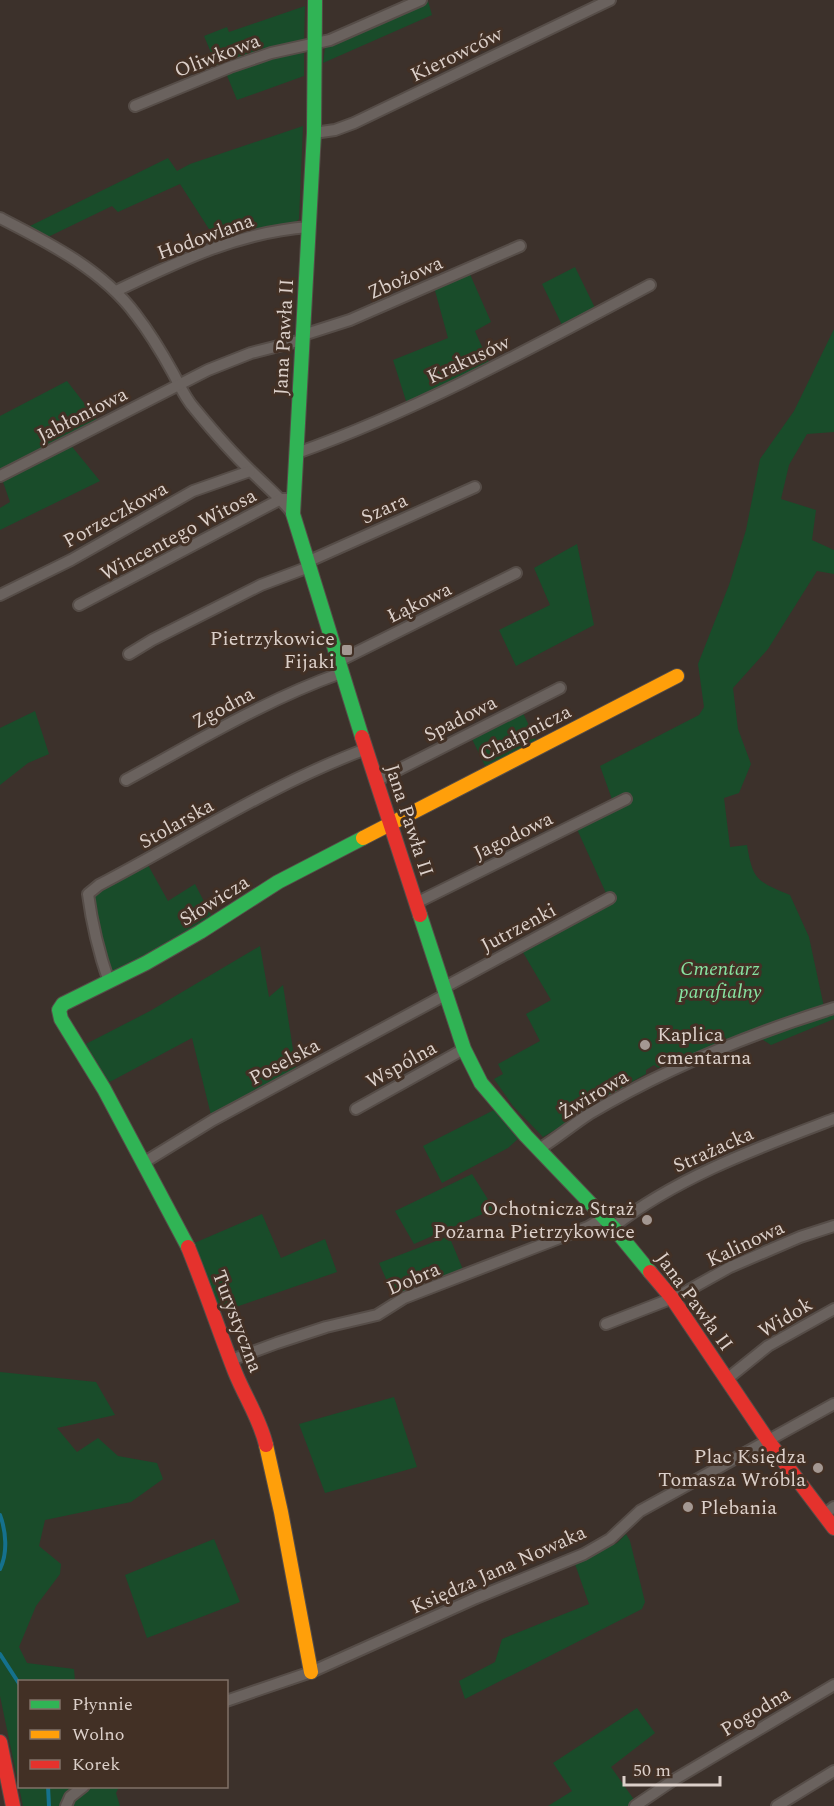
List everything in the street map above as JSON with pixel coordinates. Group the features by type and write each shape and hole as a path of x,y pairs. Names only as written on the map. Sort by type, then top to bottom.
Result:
{"street":[{"name":"Jana Pawła II","path":"315,0 314,133 297,453 288,499 339,668 464,1050 481,1083 539,1149 609,1222 672,1298 769,1442 829,1511 834,1528"},
{"name":"Oliwkowa","path":"135,106 230,67 271,53 330,40 421,0"},
{"name":"Kierowców","path":"314,133 335,130 354,123 610,0"},
{"path":"0,218 46,242 82,265 116,291 136,315 191,405 250,471 288,499"},
{"name":"Hodowlana","path":"116,291 180,261 240,239 278,229 309,227"},
{"name":"Zbożowa","path":"180,386 208,370 350,320 520,246"},
{"name":"Krakusów","path":"297,453 348,435 502,364 650,285"},
{"name":"Jabłoniowa","path":"0,476 180,386"},
{"name":"Porzeczkowa","path":"0,595 71,560 193,491 250,471"},
{"name":"Szara","path":"129,654 261,585 475,487"},
{"name":"Wincentego Witosa","path":"79,605 288,499"},
{"name":"Łąkowa","path":"339,668 516,573"},
{"name":"Zgodna","path":"126,780 339,668"},
{"name":"Chałpnicza","path":"391,823 677,676"},
{"name":"Spadowa","path":"376,781 560,688"},
{"name":"Stolarska","path":"109,982 98,946 88,894 99,885 270,792 332,761 366,749"},
{"name":"Jagodowa","path":"416,903 626,799"},
{"name":"Słowicza","path":"59,1010 63,1004 109,982 210,927 278,882 391,823"},
{"name":"Jutrzenki","path":"444,991 610,897"},
{"name":"Poselska","path":"143,1163 213,1120 444,991"},
{"name":"Żwirowa","path":"539,1149 587,1116 638,1087 743,1040 834,1008"},
{"name":"Turystyczna","path":"59,1010 61,1019 104,1089 187,1245 210,1300 231,1360 263,1434 281,1512 311,1672"},
{"name":"Wspólna","path":"357,1109 464,1050"},
{"name":"Strażacka","path":"609,1222 675,1186 758,1148 834,1119"},
{"name":"Dobra","path":"231,1360 287,1340 377,1315 404,1298 588,1227 609,1222"},
{"name":"Kalinowa","path":"606,1324 672,1298 730,1267 800,1237 834,1226"},
{"name":"Widok","path":"727,1379 768,1346 834,1309"},
{"name":"Księdza Jana Nowaka","path":"228,1700 311,1672 476,1598 584,1554 610,1539 640,1511 769,1442 834,1404"},
{"name":"Pogodna","path":"635,1806 672,1781 834,1685"},
{"path":"0,1747 14,1806"},
{"path":"777,1806 834,1771"},
{"path":"66,1806 70,1797 81,1788"}],"green space":[{"path":"428,1 432,15 323,63 325,48 328,44"},
{"path":"305,6 304,42 218,69 204,36 227,27 229,32"},
{"path":"304,49 304,76 237,100 226,73 271,56"},
{"path":"303,126 299,219 296,222 218,243 180,184 118,212 112,206 48,237 30,226 168,158 177,171 190,164"},
{"path":"575,267 596,310 563,327 542,284"},
{"path":"469,272 491,322 475,331 490,365 407,404 393,360 448,338 434,287"},
{"name":"Cmentarz parafialny","path":"834,329 834,432 807,434 789,465 781,499 816,510 812,540 834,550 834,574 817,571 768,649 733,688 738,729 751,764 739,793 724,798 730,847 747,845 752,866 758,878 763,883 790,895 809,937 824,1007 693,1058 688,1053 658,1068 654,1065 646,1070 646,1074 543,1137 513,1106 494,1079 503,1074 498,1064 540,1041 526,1014 551,1000 521,949 610,902 576,827 613,802 600,766 699,715 704,707 698,664 729,585 746,530 760,459 794,411"},
{"path":"67,381 98,421 0,471 0,416"},
{"path":"69,443 100,481 0,530 0,508 10,502 2,479"},
{"path":"577,544 594,625 516,666 499,630 550,605 534,568"},
{"path":"35,711 49,754 28,763 0,785 0,728"},
{"path":"522,711 538,744 487,770 471,737"},
{"path":"148,865 168,901 195,884 213,919 120,973 113,972 98,930 94,894"},
{"path":"260,946 269,997 283,985 296,1069 211,1115 192,1038 106,1084 82,1046 150,1011"},
{"path":"834,1011 834,1019 771,1045 760,1038"},
{"path":"494,1110 520,1137 508,1148 442,1183 423,1146"},
{"path":"472,1174 494,1209 414,1244 395,1211"},
{"path":"262,1214 281,1258 325,1239 337,1272 236,1307 217,1309 192,1244"},
{"path":"449,1236 464,1272 394,1297 379,1263"},
{"path":"0,1372 96,1382 115,1415 57,1428 77,1452 98,1438 118,1456 157,1463 163,1479 131,1502 45,1520 39,1546 61,1564 60,1574 36,1606 19,1647 27,1663 74,1669 75,1680 18,1680 18,1782 0,1696"},
{"path":"394,1397 417,1467 325,1493 299,1424"},
{"path":"626,1534 630,1541 645,1602 642,1609 465,1699 459,1681 495,1662 502,1639 589,1604 575,1564 617,1543"},
{"path":"214,1539 240,1602 147,1638 125,1575"},
{"path":"637,1708 655,1733 611,1767 635,1801 628,1806 548,1806 572,1791 553,1763"},
{"path":"19,1788 118,1788 116,1793 120,1806 23,1806"}],"waterway":[{"path":"0,1515 5,1542 3,1563 0,1569"},
{"path":"0,1654 18,1682"},
{"path":"48,1788 49,1806"}],"traffic: fast":[{"path":"315,0 314,133 293,514 362,737"},
{"path":"188,1247 104,1089 61,1019 59,1010 63,1004 146,963 200,932 278,882 363,838"},
{"path":"420,915 464,1049 481,1083 526,1136 613,1227 650,1272"}],"traffic: slow":[{"path":"363,838 677,676"},
{"path":"266,1445 311,1672"}],"traffic: jam":[{"path":"362,737 420,915"},
{"path":"188,1247 235,1372 266,1445"},
{"path":"650,1272 672,1298 769,1442 834,1528"},
{"path":"0,1742 13,1806"}],"place":[{"name":"Pietrzykowice Fijaki","path":"347,650"},
{"name":"Kaplica cmentarna","path":"645,1045"},
{"name":"Ochotnicza Straż Pożarna Pietrzykowice","path":"647,1220"},
{"name":"Plac Księdza Tomasza Wróbla","path":"818,1468"},
{"name":"Plebania","path":"688,1507"}]}
